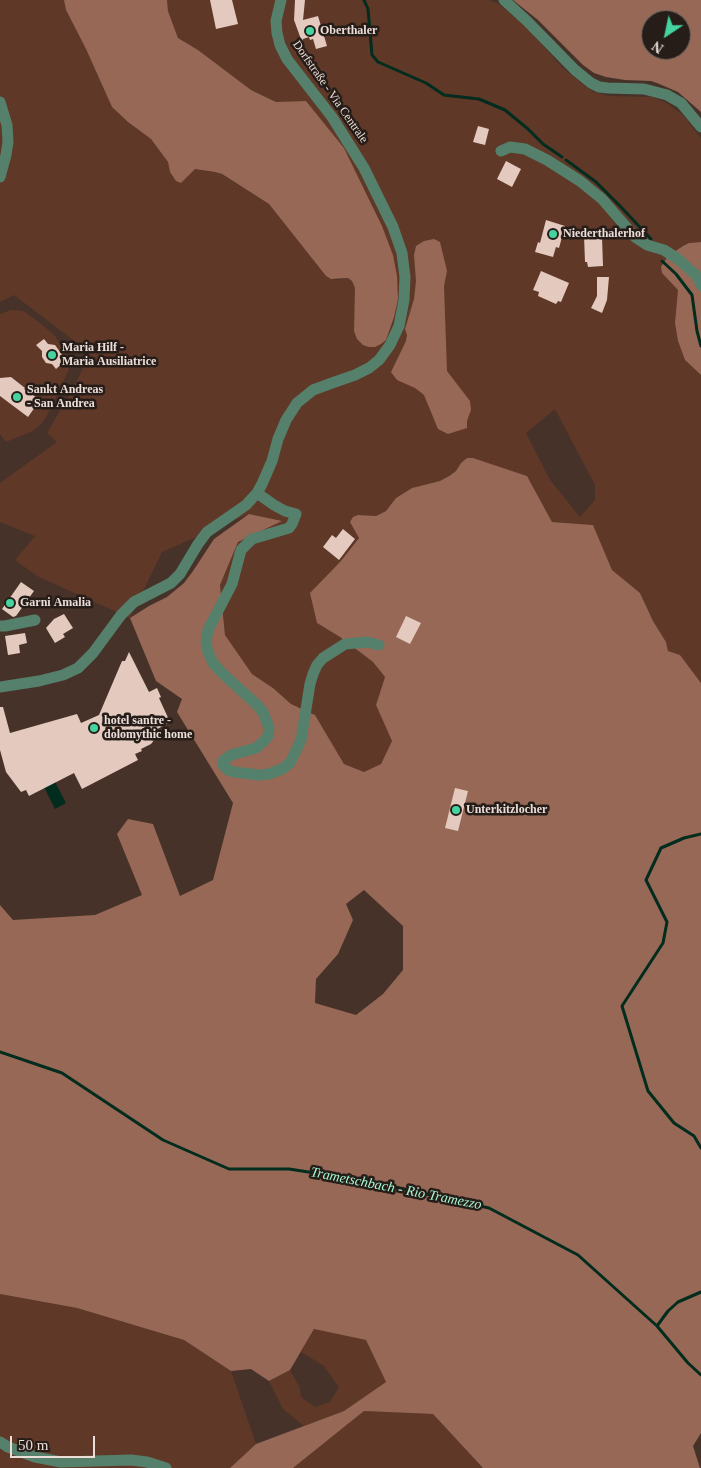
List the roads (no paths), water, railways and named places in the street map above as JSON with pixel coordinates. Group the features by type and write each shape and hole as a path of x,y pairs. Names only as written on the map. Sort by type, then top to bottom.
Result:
{"street":[{"name":"Dorfstraße - Via Centrale","path":"0,687 39,681 63,675 78,668 93,653 121,615 134,602 171,582 180,574 207,532 246,505 257,493 272,461 286,420 297,403 313,390 356,375 369,368 379,360 390,345 396,332 404,300 405,277 402,253 393,227 368,177 332,117 287,59 280,45 276,21 281,0"},
{"path":"504,0 509,2 575,70 591,83 608,88 644,89 667,95 681,103 701,127"},
{"path":"0,102 7,125 8,142 0,177"},
{"path":"501,150 510,147 525,149 573,176 595,192 635,237 647,245 664,250 678,259 697,276 701,285"},
{"path":"257,493 280,508 296,514 289,528 252,539 241,550 232,584 208,630 206,642 212,663 255,703 262,712 269,728 268,736 256,748 231,755 223,761 223,765 228,770 234,772 259,775 269,774 290,764 301,740 313,674 322,658 344,644 368,642 379,645"},
{"path":"0,626 35,620"},
{"path":"0,1442 35,1457 61,1462 131,1460 147,1462 166,1468"}],"waterway":[{"path":"364,0 368,9 372,55 378,62 426,83 444,95 479,99 505,110 543,144 562,157"},
{"path":"566,160 596,182 651,239"},
{"path":"662,261 676,274 692,295 701,346"},
{"path":"701,834 684,838 661,848 646,880 667,922 663,943 622,1006 648,1091 674,1123 694,1136 701,1148"},
{"name":"Trametschbach - Rio Tramezzo","path":"0,1052 62,1073 163,1140 229,1169 289,1169 373,1182 489,1208 578,1255 657,1326 688,1363 701,1375"},
{"path":"657,1326 668,1311 678,1302 701,1292"}],"place":[{"name":"Oberthaler","path":"310,31"},
{"name":"Niederthalerhof","path":"553,234"},
{"name":"Maria Hilf - Maria Ausiliatrice","path":"52,355"},
{"name":"Sankt Andreas - San Andrea","path":"17,397"},
{"name":"Garni Amalia","path":"10,603"},
{"name":"hotel santre - dolomythic home","path":"94,728"},
{"name":"Unterkitzlocher","path":"456,810"}]}
